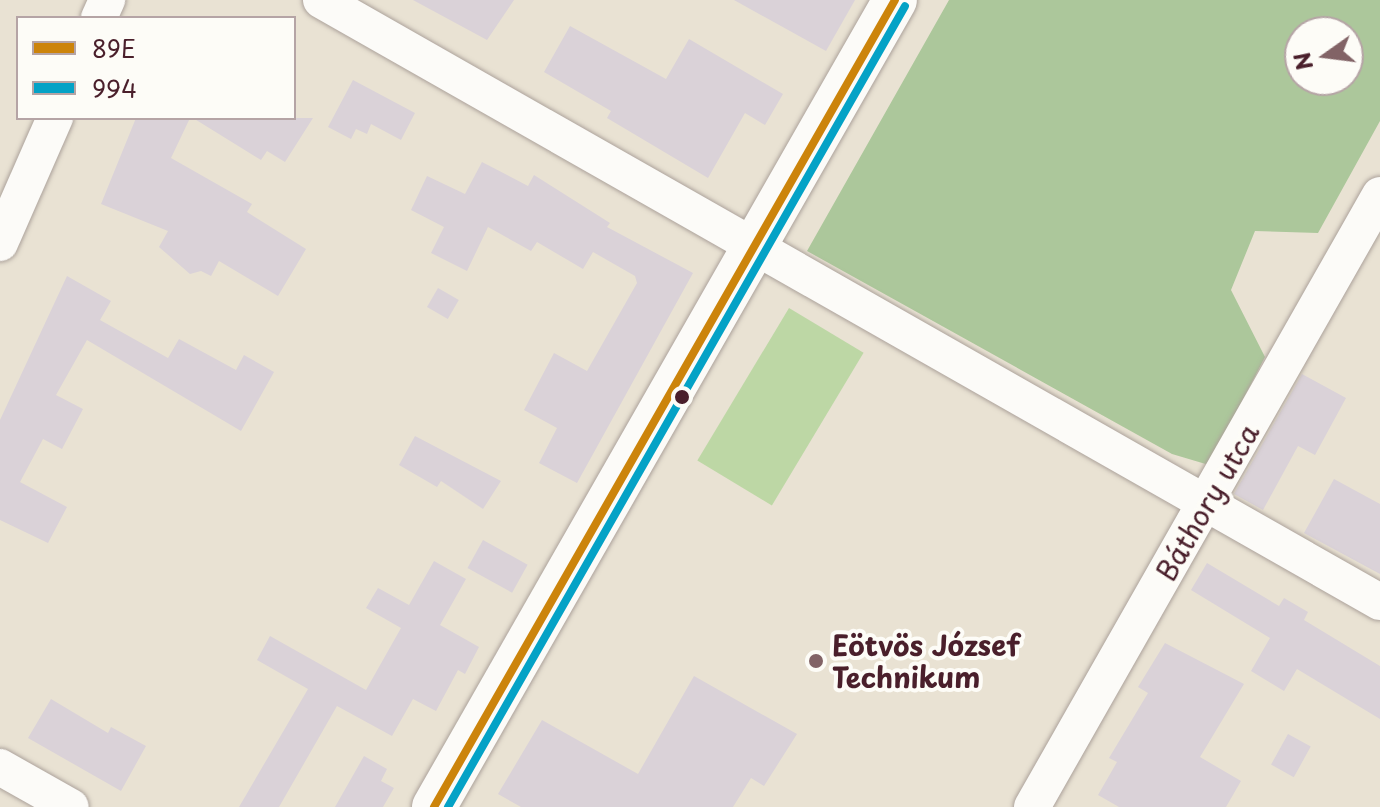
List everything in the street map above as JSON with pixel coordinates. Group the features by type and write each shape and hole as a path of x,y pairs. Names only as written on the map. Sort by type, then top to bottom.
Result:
{"street":[{"path":"321,0 1380,602"},
{"path":"434,807 751,246 895,0"},
{"path":"0,243 54,120"},
{"name":"Báthory utca","path":"1032,807 1380,195"},
{"path":"0,767 71,807"}],"green space":[{"path":"949,0 1380,0 1380,121 1318,233 1255,231 1231,290 1265,357 1209,465 1172,454 807,251"},
{"path":"789,308 864,353 772,505 697,461"}],"building":[{"path":"413,0 514,0 487,40"},
{"path":"734,0 855,0 826,51"},
{"path":"570,26 666,79 689,39 783,94 765,125 745,113 708,178 607,118 611,111 544,72"},
{"path":"353,80 415,113 401,140 371,124 367,134 356,129 351,139 328,127"},
{"path":"313,118 285,162 267,151 261,160 196,120"},
{"path":"135,120 189,120 171,158 252,204 247,212 306,249 278,296 219,261 211,276 201,271 190,274 159,247 168,231 101,204"},
{"path":"482,162 528,186 534,175 610,223 607,227 693,273 577,483 539,463 557,428 524,410 554,353 587,371 637,283 635,276 593,252 583,269 537,242 531,251 488,227 467,271 431,253 444,227 411,210 427,176 465,194"},
{"path":"67,276 111,301 100,320 168,358 179,339 236,370 244,355 274,372 241,431 87,340 56,395 83,409 62,449 43,439 20,482 67,507 48,543 0,520 0,420"},
{"path":"438,288 459,300 448,319 427,307"},
{"path":"1302,374 1346,398 1315,455 1298,446 1263,510 1234,494"},
{"path":"415,436 501,481 483,509 441,481 437,487 399,465"},
{"path":"1334,479 1380,504 1380,574 1304,533"},
{"path":"483,540 528,565 512,593 467,568"},
{"path":"434,561 466,579 440,625 479,647 465,674 458,670 436,711 413,699 392,736 337,706 279,807 239,807 308,689 257,660 270,636 366,690 401,628 366,608 378,588 409,605"},
{"path":"1207,563 1279,606 1284,598 1308,612 1304,620 1380,666 1380,719 1297,669 1284,691 1251,671 1270,638 1191,590"},
{"path":"1165,643 1244,684 1200,757 1241,781 1226,807 1119,807 1098,795 1117,762 1109,758 1148,693 1138,687"},
{"path":"694,676 797,734 764,786 751,778 733,807 521,807 498,794 542,720 638,774"},
{"path":"51,699 108,733 111,727 146,746 121,791 28,738"},
{"path":"1288,734 1311,747 1294,777 1271,765"},
{"path":"364,756 387,769 381,781 394,788 383,807 335,807"}],"transit line":[{"name":"89E","path":"434,807 895,0"},
{"name":"994","path":"448,807 905,6"}],"place":[{"name":"Eötvös József Technikum","path":"816,661"}]}
